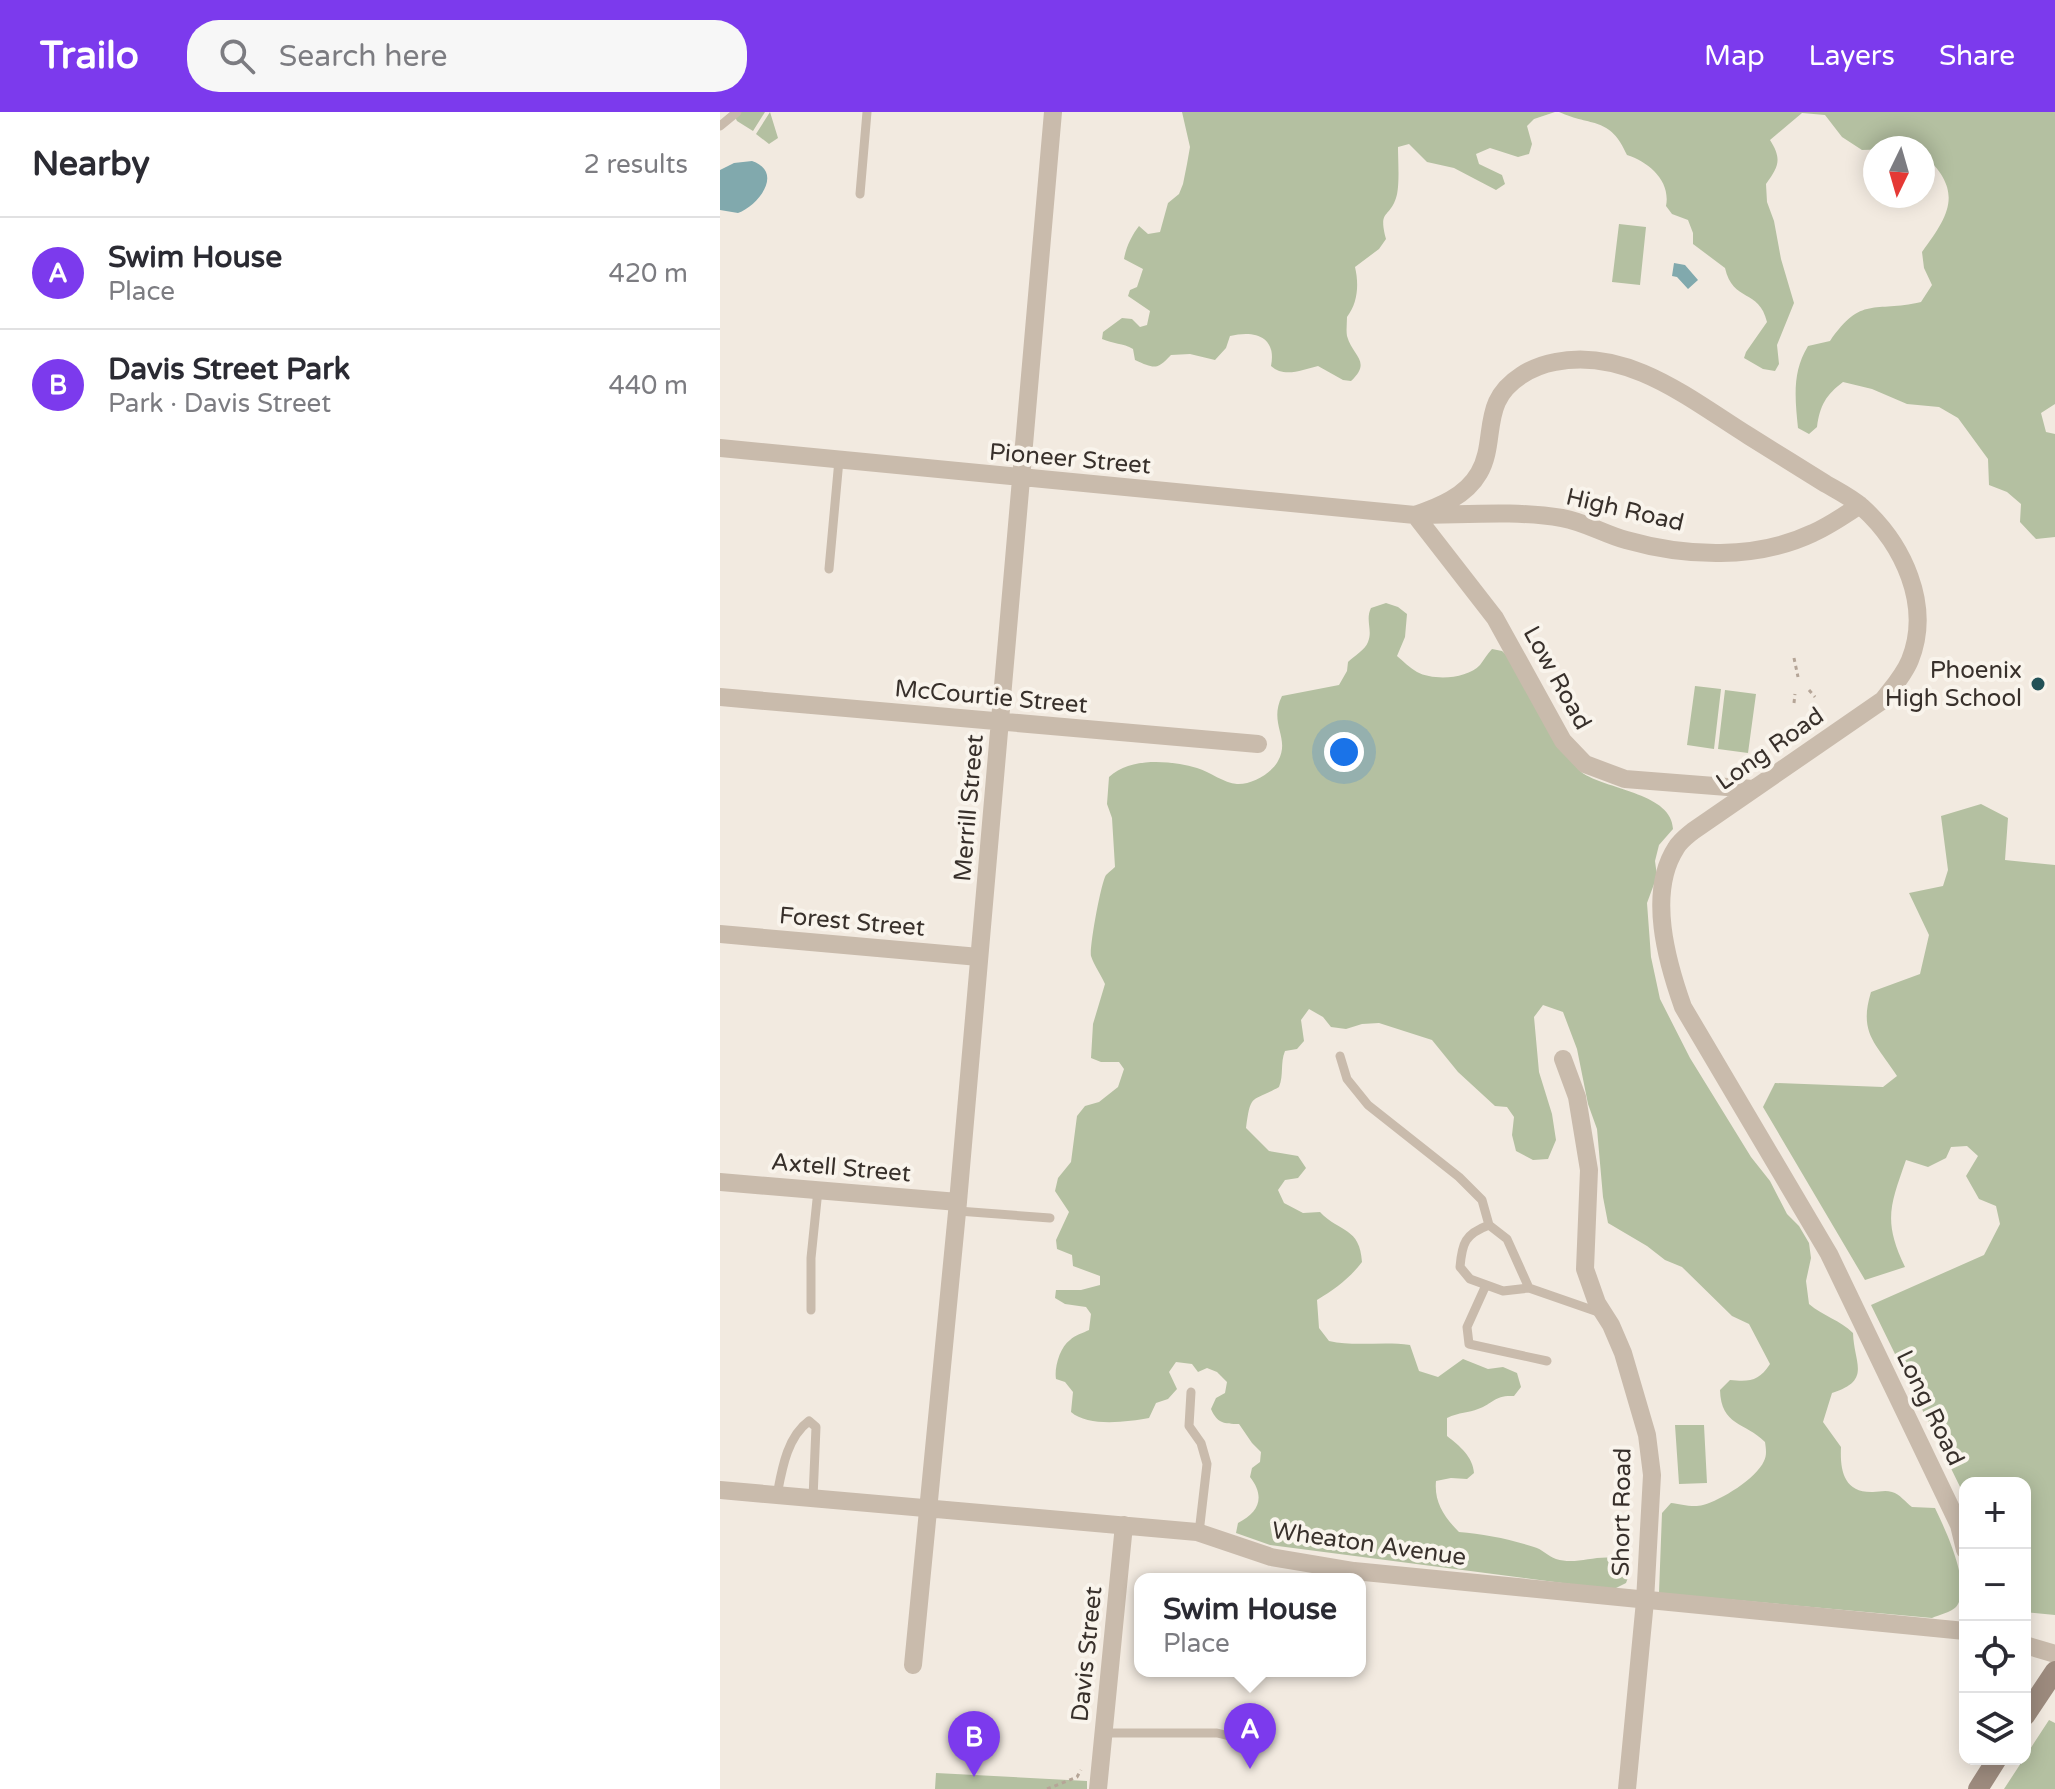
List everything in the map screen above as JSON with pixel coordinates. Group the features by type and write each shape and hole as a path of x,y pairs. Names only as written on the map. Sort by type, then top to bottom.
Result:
{"main road":[{"path":"2031,1707 2055,1671"},
{"path":"1978,1789 1993,1765"}],"street":[{"name":"Merrill Street","path":"913,1665 958,1207 1053,112"},
{"name":"Long Road","path":"1415,515 1450,500 1478,476 1497,402 1514,380 1535,368 1557,361 1590,360 1614,363 1665,385 1860,505 1887,533 1915,587 1916,630 1911,658 1900,680 1883,700 1677,845 1665,874 1663,935 1667,962 1689,1019 1829,1254 1959,1525 1965,1549"},
{"name":"Pioneer Street","path":"720,448 1415,515"},
{"name":"High Road","path":"1415,515 1513,514 1562,518 1624,539 1666,549 1734,553 1767,548 1809,535 1860,505"},
{"name":"Low Road","path":"1415,515 1495,618 1563,741 1585,764 1625,779 1753,789"},
{"name":"McCourtie Street","path":"720,697 1258,744"},
{"name":"Forest Street","path":"720,934 979,957"},
{"name":"Short Road","path":"1563,1059 1577,1097 1589,1170 1585,1269 1597,1303 1623,1353 1647,1435 1652,1475 1645,1601 1627,1789"},
{"name":"Axtell Street","path":"720,1182 958,1207"},
{"name":"Wheaton Avenue","path":"720,1490 1199,1533 1294,1562 1354,1571 1959,1630"},
{"name":"Davis Street","path":"1098,1789 1124,1525"},
{"path":"2031,1647 2055,1654"}],"lane":[{"path":"720,126 737,112"},
{"path":"860,194 867,112"},
{"path":"829,569 839,460"},
{"path":"1340,1056 1347,1079 1368,1105 1459,1177 1482,1200 1489,1225 1507,1239 1529,1288"},
{"path":"811,1310 811,1258 818,1190"},
{"path":"958,1207 1050,1218"},
{"path":"1489,1225 1473,1231 1462,1242 1460,1267 1470,1279 1503,1291 1529,1288 1604,1314"},
{"path":"1486,1285 1467,1327 1469,1344 1547,1361"},
{"path":"1191,1392 1189,1426 1201,1443 1207,1464 1199,1533"},
{"path":"777,1495 794,1437 809,1421 816,1427 813,1498"},
{"path":"1103,1733 1217,1733 1250,1741"}],"path":[{"path":"1794,658 1798,677"},
{"path":"1809,690 1815,697"},
{"path":"1794,703 1795,694"},
{"path":"1047,1789 1077,1777 1083,1762"}],"green space":[{"path":"741,112 765,112 753,131 737,121 735,117"},
{"path":"770,112 778,138 769,144 756,134"},
{"path":"1182,112 1555,112 1534,119 1527,126 1532,144 1529,154 1518,157 1490,148 1476,154 1479,164 1502,175 1505,184 1496,190 1454,168 1427,162 1409,144 1398,147 1397,193 1383,223 1386,239 1379,249 1355,267 1357,293 1347,317 1347,334 1361,364 1351,381 1343,380 1318,366 1293,372 1276,370 1271,366 1272,356 1267,342 1255,335 1230,336 1226,348 1215,360 1190,354 1171,355 1155,366 1135,360 1133,349 1102,339 1103,332 1122,318 1132,319 1140,327 1147,325 1150,311 1128,296 1130,290 1137,287 1143,269 1124,259 1139,226 1148,234 1160,232 1168,203 1179,194 1183,184 1190,147"},
{"path":"1559,112 2055,112 2055,404 2041,413 2046,432 2055,434 2055,537 2036,539 2020,522 2021,504 2007,492 1989,485 1988,459 1958,418 1939,407 1907,404 1872,389 1843,382 1825,401 1817,427 1809,434 1798,428 1797,375 1808,346 1830,341 1860,311 1921,302 1932,285 1924,268 1922,252 1940,226 1948,203 1948,191 1935,166 1935,136 1863,136 1862,150 1842,137 1825,115 1802,113 1770,140 1777,162 1766,184 1767,202 1794,303 1777,345 1779,364 1775,371 1763,369 1744,358 1767,322 1763,311 1734,286 1725,268 1693,244 1688,220 1672,214 1666,206 1665,188 1657,174 1643,162 1627,155 1607,128"},
{"path":"1619,224 1646,227 1640,285 1612,282"},
{"path":"1386,603 1407,614 1405,637 1397,656 1424,675 1459,676 1474,670 1492,649 1502,651 1511,659 1557,739 1584,774 1651,800 1670,817 1673,829 1659,845 1655,861 1657,876 1647,903 1651,957 1660,999 1690,1058 1751,1157 1770,1181 1787,1214 1809,1243 1811,1258 1806,1281 1809,1304 1853,1333 1858,1370 1856,1376 1844,1388 1832,1393 1823,1422 1841,1447 1845,1478 1849,1484 1863,1491 1892,1492 1912,1507 1935,1508 1951,1543 1959,1572 1959,1600 1951,1610 1932,1618 1659,1593 1662,1513 1671,1503 1699,1506 1719,1499 1746,1482 1764,1461 1765,1442 1729,1417 1721,1402 1720,1390 1730,1380 1758,1377 1770,1364 1749,1324 1732,1316 1682,1267 1665,1260 1608,1223 1597,1129 1588,1104 1577,1049 1563,1012 1543,1005 1534,1017 1539,1072 1552,1114 1556,1140 1548,1159 1533,1160 1516,1151 1512,1135 1514,1117 1507,1107 1495,1106 1458,1072 1432,1040 1379,1023 1346,1029 1331,1027 1323,1017 1309,1009 1301,1020 1304,1041 1297,1049 1285,1051 1279,1087 1251,1103 1246,1128 1269,1151 1298,1156 1306,1168 1298,1178 1285,1180 1278,1190 1284,1203 1303,1213 1320,1212 1357,1242 1362,1262 1352,1274 1317,1300 1319,1328 1329,1341 1410,1345 1419,1371 1438,1377 1463,1359 1488,1369 1503,1367 1517,1373 1521,1387 1514,1396 1498,1398 1478,1409 1447,1418 1447,1436 1468,1457 1474,1473 1467,1479 1436,1481 1438,1502 1449,1521 1459,1532 1525,1544 1564,1561 1606,1557 1625,1560 1630,1572 1626,1583 1616,1588 1601,1588 1270,1545 1236,1533 1238,1523 1251,1514 1258,1503 1258,1491 1250,1477 1252,1468 1260,1462 1261,1452 1239,1424 1222,1422 1213,1414 1211,1409 1216,1398 1225,1393 1227,1382 1217,1372 1207,1368 1198,1372 1192,1364 1176,1362 1169,1372 1177,1389 1168,1399 1156,1403 1149,1418 1097,1422 1071,1412 1073,1392 1065,1382 1056,1379 1057,1364 1066,1343 1089,1330 1091,1314 1086,1307 1065,1304 1055,1298 1056,1290 1081,1290 1100,1285 1100,1276 1073,1266 1072,1255 1057,1249 1056,1240 1069,1212 1055,1191 1058,1178 1071,1162 1077,1116 1085,1106 1099,1102 1118,1087 1124,1069 1119,1062 1101,1062 1091,1058 1093,1024 1105,984 1091,956 1092,941 1104,880 1115,867 1112,818 1107,804 1109,777 1128,766 1151,762 1197,768 1237,784 1248,783 1271,770 1281,753 1277,715 1282,696 1339,685 1348,662 1368,642 1371,608"},
{"path":"1695,686 1721,689 1714,749 1687,745"},
{"path":"1725,690 1756,694 1748,753 1718,749"},
{"path":"1981,804 2008,818 2005,860 2055,865 2055,1615 2031,1613 2031,1477 1959,1477 1959,1485 1871,1305 1984,1255 2000,1224 1996,1206 1979,1199 1966,1176 1978,1156 1967,1146 1951,1147 1946,1158 1928,1167 1906,1160 1891,1214 1894,1237 1905,1267 1865,1280 1763,1107 1775,1083 1883,1087 1897,1076 1868,1029 1868,1006 1871,992 1920,974 1929,935 1909,893 1943,886 1948,870 1941,816"},
{"path":"1675,1425 1704,1425 1707,1483 1679,1484"},
{"path":"2049,1720 2055,1723 2055,1789 2004,1789 2020,1765 2031,1765 2031,1748"},
{"path":"936,1773 1087,1781 1087,1789 935,1789"}],"water":[{"path":"752,161 766,173 765,188 760,196 738,213 720,210 720,170 734,163"},
{"path":"1674,263 1685,265 1698,280 1688,289 1672,276"}],"place":[{"name":"Phoenix High School","path":"2038,684"},
{"name":"Swim House","path":"1250,1769"},
{"name":"Davis Street Park","path":"974,1777"}]}
